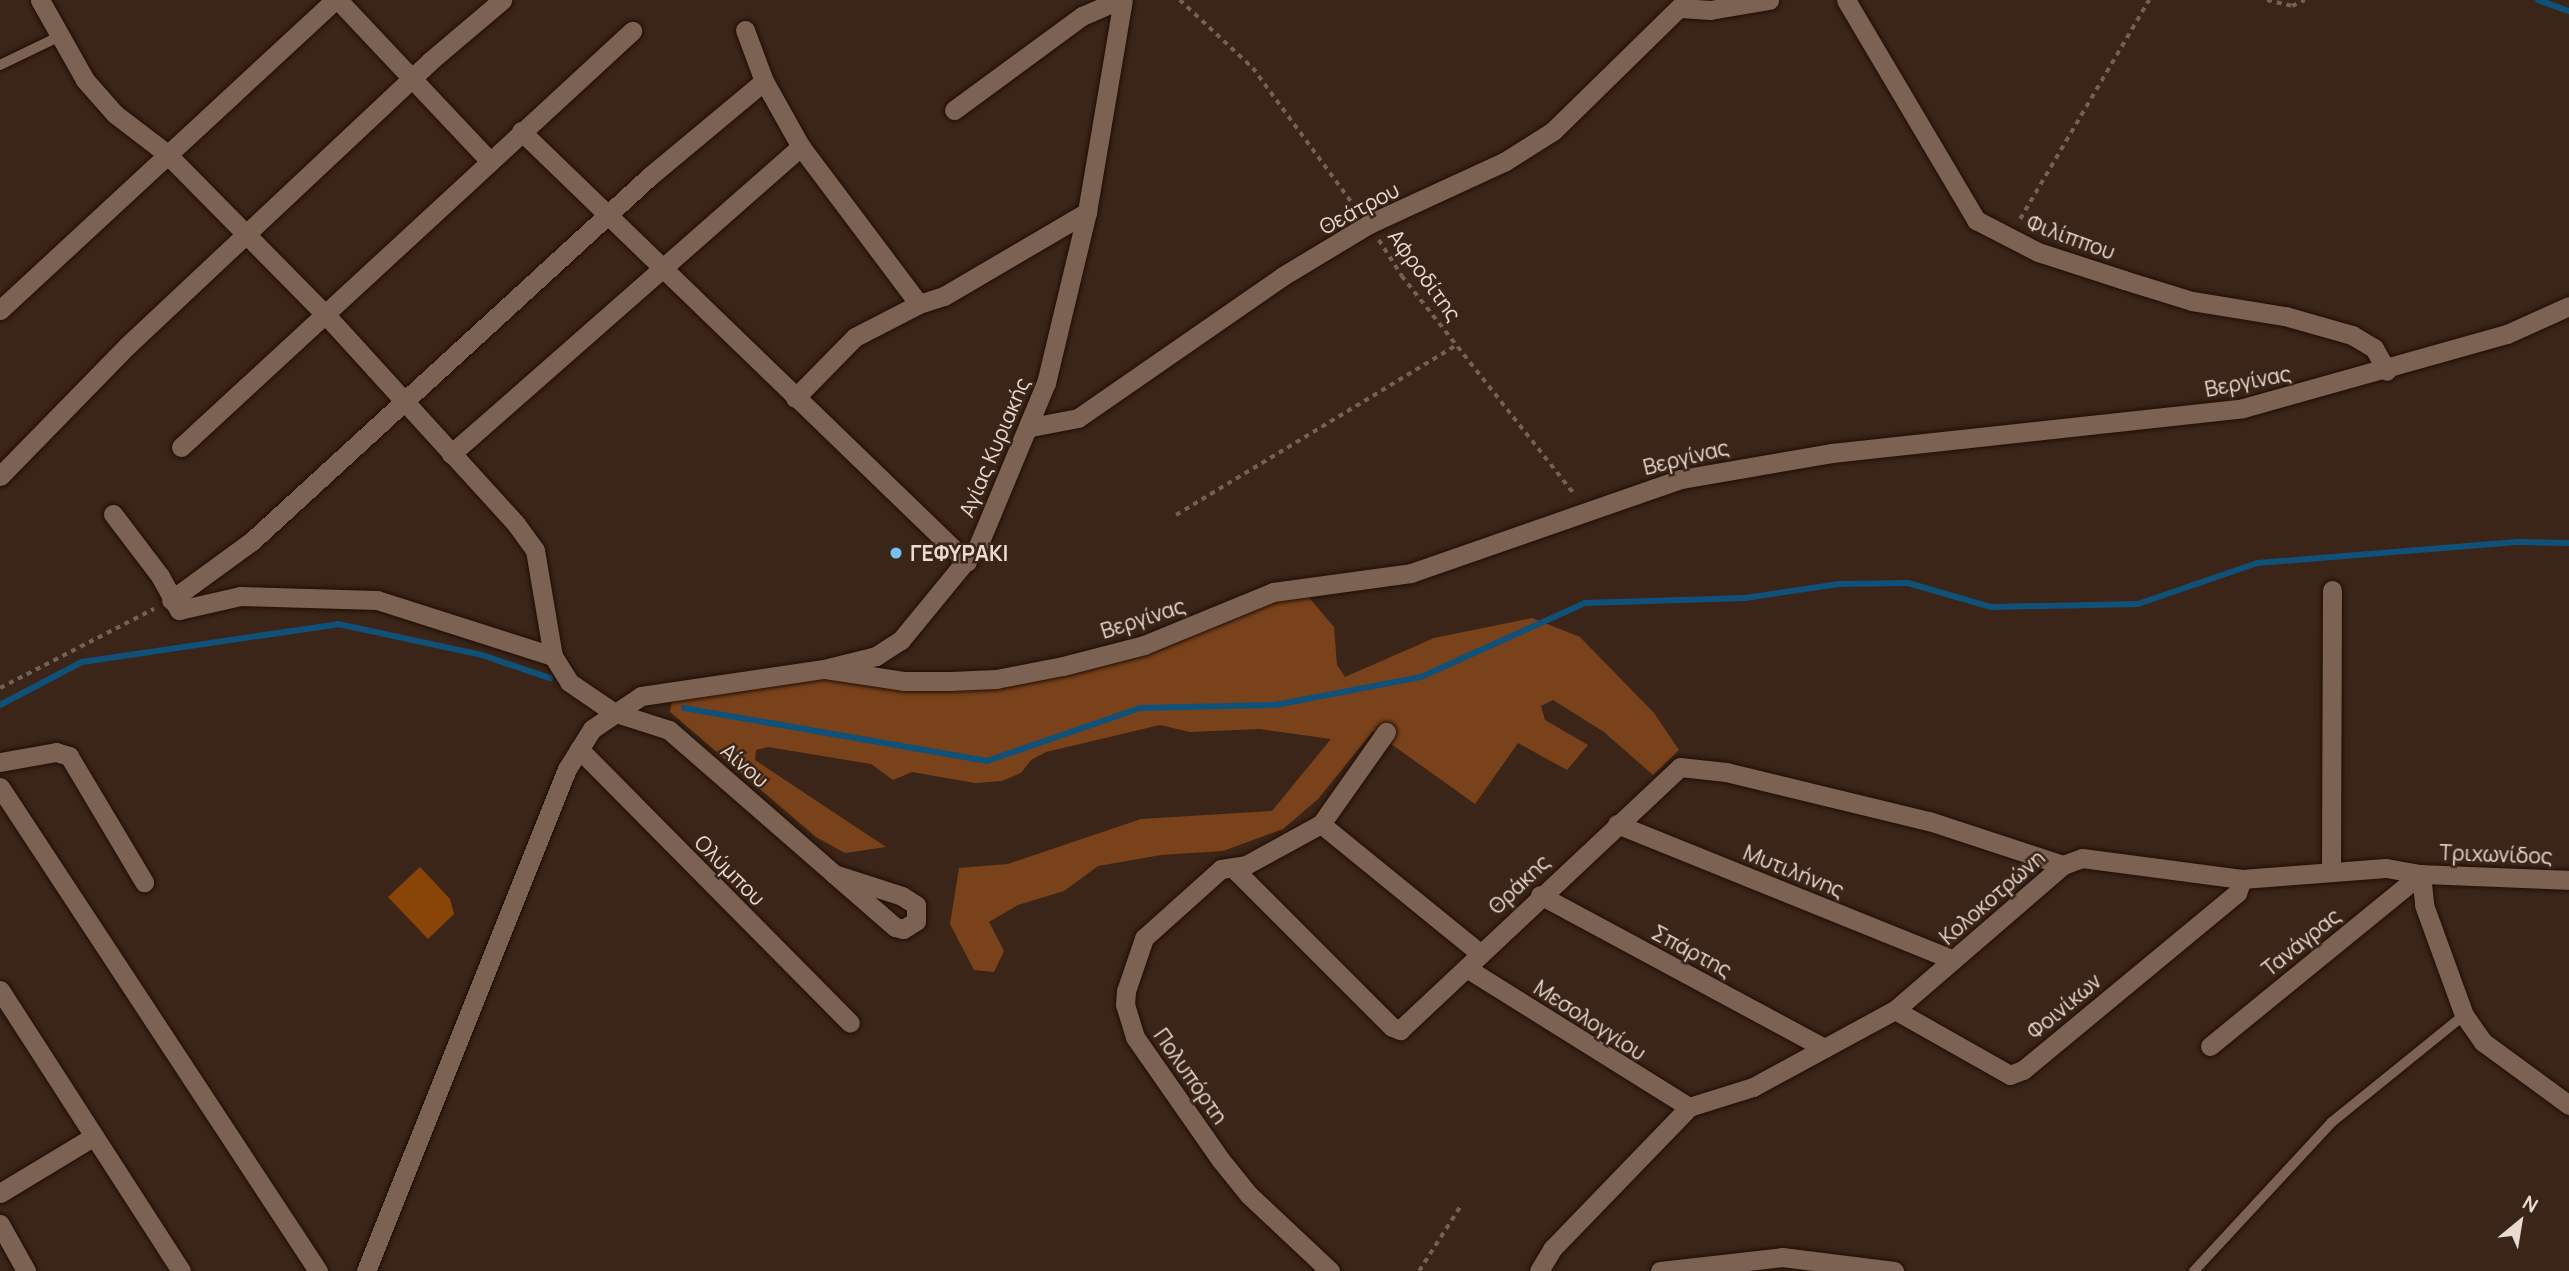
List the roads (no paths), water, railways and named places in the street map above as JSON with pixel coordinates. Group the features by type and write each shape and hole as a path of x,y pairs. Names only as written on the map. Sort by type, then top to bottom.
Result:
{"street":[{"path":"40,0 58,37 85,80 116,114 166,153 326,315 406,401 535,550 553,656 377,600 240,596 186,611 171,600 160,576 113,514"},
{"path":"0,310 166,153 336,0 413,76 489,160"},
{"path":"0,476 128,345 413,76 502,0"},
{"path":"954,110 1082,16 1121,0"},
{"name":"Αγίας Κυριακής","path":"366,1271 534,849 579,749 592,729 613,712 654,693 824,669 876,656 901,640 967,562 1031,427 1059,336 1087,212 1121,0"},
{"path":"1684,4 1710,10 1769,0"},
{"name":"Φιλίππου","path":"1846,0 1957,194 1976,220 2008,239 2192,301 2286,316 2352,335 2374,348 2387,371"},
{"name":"Θεάτρου","path":"1031,427 1078,418 1283,276 1369,224 1504,162 1553,131 1684,4"},
{"path":"745,30 764,80 801,148 919,304"},
{"path":"181,447 326,315 489,160 632,31"},
{"path":"171,600 252,541 608,217 764,80"},
{"path":"521,131 794,398 967,562"},
{"path":"451,454 801,148"},
{"path":"794,398 855,337 919,304 944,296 1087,212"},
{"name":"Βεργίνας","path":"824,669 903,681 950,681 996,678 1063,666 1144,645 1273,592 1411,573 1586,510 1681,480 1775,460 2216,412 2387,371 2507,334 2569,306"},
{"path":"2331,872 2332,590"},
{"name":"Αίνου","path":"553,656 569,681 613,712 669,730 834,874"},
{"name":"Πολυπόρτη","path":"1330,1271 1250,1195 1220,1159 1135,1037 1128,1018 1126,991 1144,938 1213,875 1233,868 1321,824 1386,732"},
{"name":"Ολύμπου","path":"579,749 850,1023"},
{"path":"0,762 55,752 69,756 144,882"},
{"name":"Θράκης","path":"1233,868 1392,1027 1400,1030 1468,969 1480,953 1539,895 1679,766 1726,772 1929,821 2063,865"},
{"path":"0,786 318,1271"},
{"path":"1321,824 1480,953"},
{"name":"Μυτιλήνης","path":"1617,824 1953,960"},
{"name":"Κολοκοτρώνη","path":"1539,1271 1552,1249 1689,1107 1753,1087 1895,1010 2063,865 2082,858 2104,859 2242,879 2386,868 2421,874"},
{"path":"2421,874 2424,905 2464,1015 2483,1042 2569,1105"},
{"name":"Τριχωνίδος","path":"2421,874 2569,880"},
{"name":"Τανάγρας","path":"2210,1046 2421,874"},
{"name":"Φοινίκων","path":"1895,1010 1998,1072 2010,1075 2023,1070 2237,892 2242,879"},
{"name":"Σπάρτης","path":"1539,895 1824,1048"},
{"name":"Μεσολογγίου","path":"1468,969 1689,1107"},
{"path":"0,990 181,1271"},
{"path":"0,1193 93,1137"},
{"path":"0,1224 26,1271"},
{"path":"1660,1271 1782,1257 1891,1271"}],"lane":[{"path":"0,65 58,37"},
{"path":"2194,1271 2332,1122 2464,1015"}],"waterway":[{"path":"2538,0 2569,11"},
{"path":"684,708 987,761 1140,708 1275,705 1421,677 1585,603 1745,598 1839,584 1908,583 1991,607 2138,604 2257,563 2520,542 2569,543"},
{"path":"0,705 82,662 338,624 482,655 550,678"}],"place":[{"name":"ΓΕΦΥΡΑΚΙ","path":"896,553"}]}
